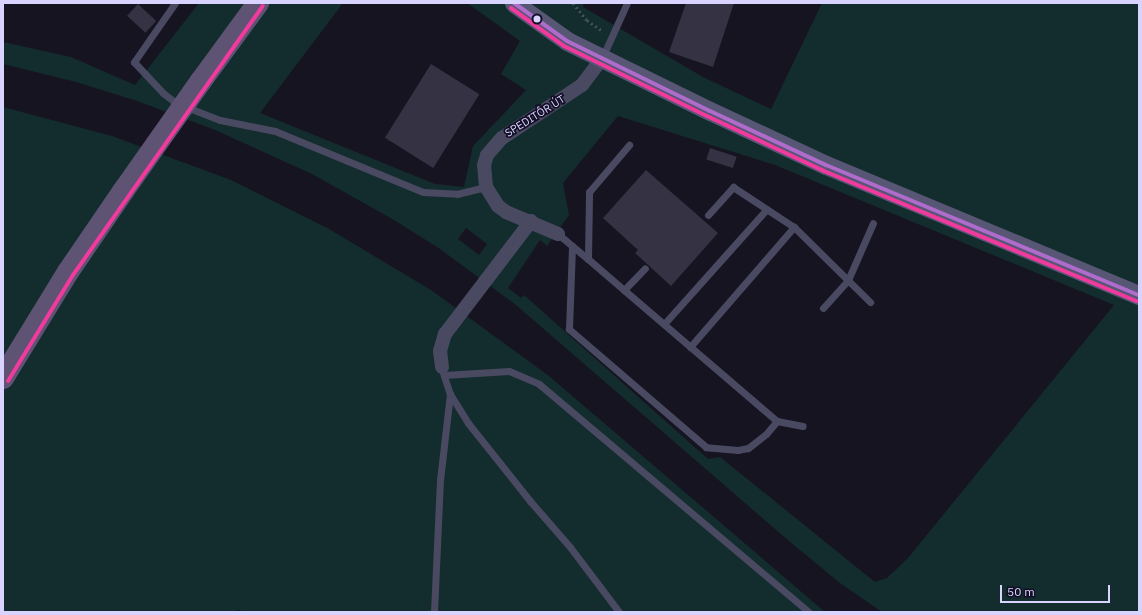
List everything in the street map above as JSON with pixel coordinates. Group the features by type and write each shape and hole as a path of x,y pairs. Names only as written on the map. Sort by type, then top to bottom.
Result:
{"main road":[{"path":"3,378 68,272 124,190 258,3"},
{"path":"514,3 567,41 601,60 826,165 1139,295"}],"street":[{"name":"SPEDITŐR ÚT","path":"558,234 531,221 506,212 498,206 486,187 484,165 493,146 520,124 542,112 582,86 601,60"},
{"path":"443,371 440,351 445,334 531,221"}],"lane":[{"path":"175,3 134,62 163,93 176,103 220,120 275,131 397,183 423,192 457,194 486,187"},
{"path":"601,60 613,39 627,3"},
{"path":"588,259 589,192 629,145"},
{"path":"708,214 733,187 794,227 870,302"},
{"path":"664,324 767,209"},
{"path":"823,308 848,280 873,223"},
{"path":"690,347 794,227"},
{"path":"558,234 776,421 802,426"},
{"path":"572,246 569,329 697,442 714,449 738,450 757,442 776,421"},
{"path":"624,290 646,268"},
{"path":"618,612 570,547 492,454 450,394 443,371 509,371 539,384 809,612"},
{"path":"434,612 440,480 450,394"}],"path":[{"path":"573,3 587,20 613,39"}],"green space":[{"path":"199,3 343,3 260,113 435,184 464,187 473,146 526,90 501,74 520,41 467,3 584,3 583,7 703,77 771,109 822,3 1139,3 1139,612 882,612 840,583 789,541 516,305 440,249 394,220 312,174 215,130 137,101 76,82 3,64 3,42 71,57 135,85","holes":["618,116 775,165 1114,305 908,558 887,578 875,582 720,457 708,459 524,295 521,298 508,288 540,240 547,246 569,215 563,183","466,228 487,244 479,255 458,239"]},
{"path":"3,107 112,136 231,180 329,229 431,290 549,376 825,612 245,612 238,610 233,612 3,612"}],"building":[{"path":"686,3 734,3 713,67 669,52"},
{"path":"138,4 156,21 145,33 127,16"},
{"path":"431,64 479,94 433,168 385,138"},
{"path":"710,148 737,157 733,168 706,159"},
{"path":"646,170 718,233 671,286 635,253 638,250 603,218"}],"transit line":[{"path":"514,3 567,41 710,111 826,165 1139,295"},
{"path":"8,381 73,275 263,6"},
{"path":"511,8 564,46 824,171 1137,301"}]}
